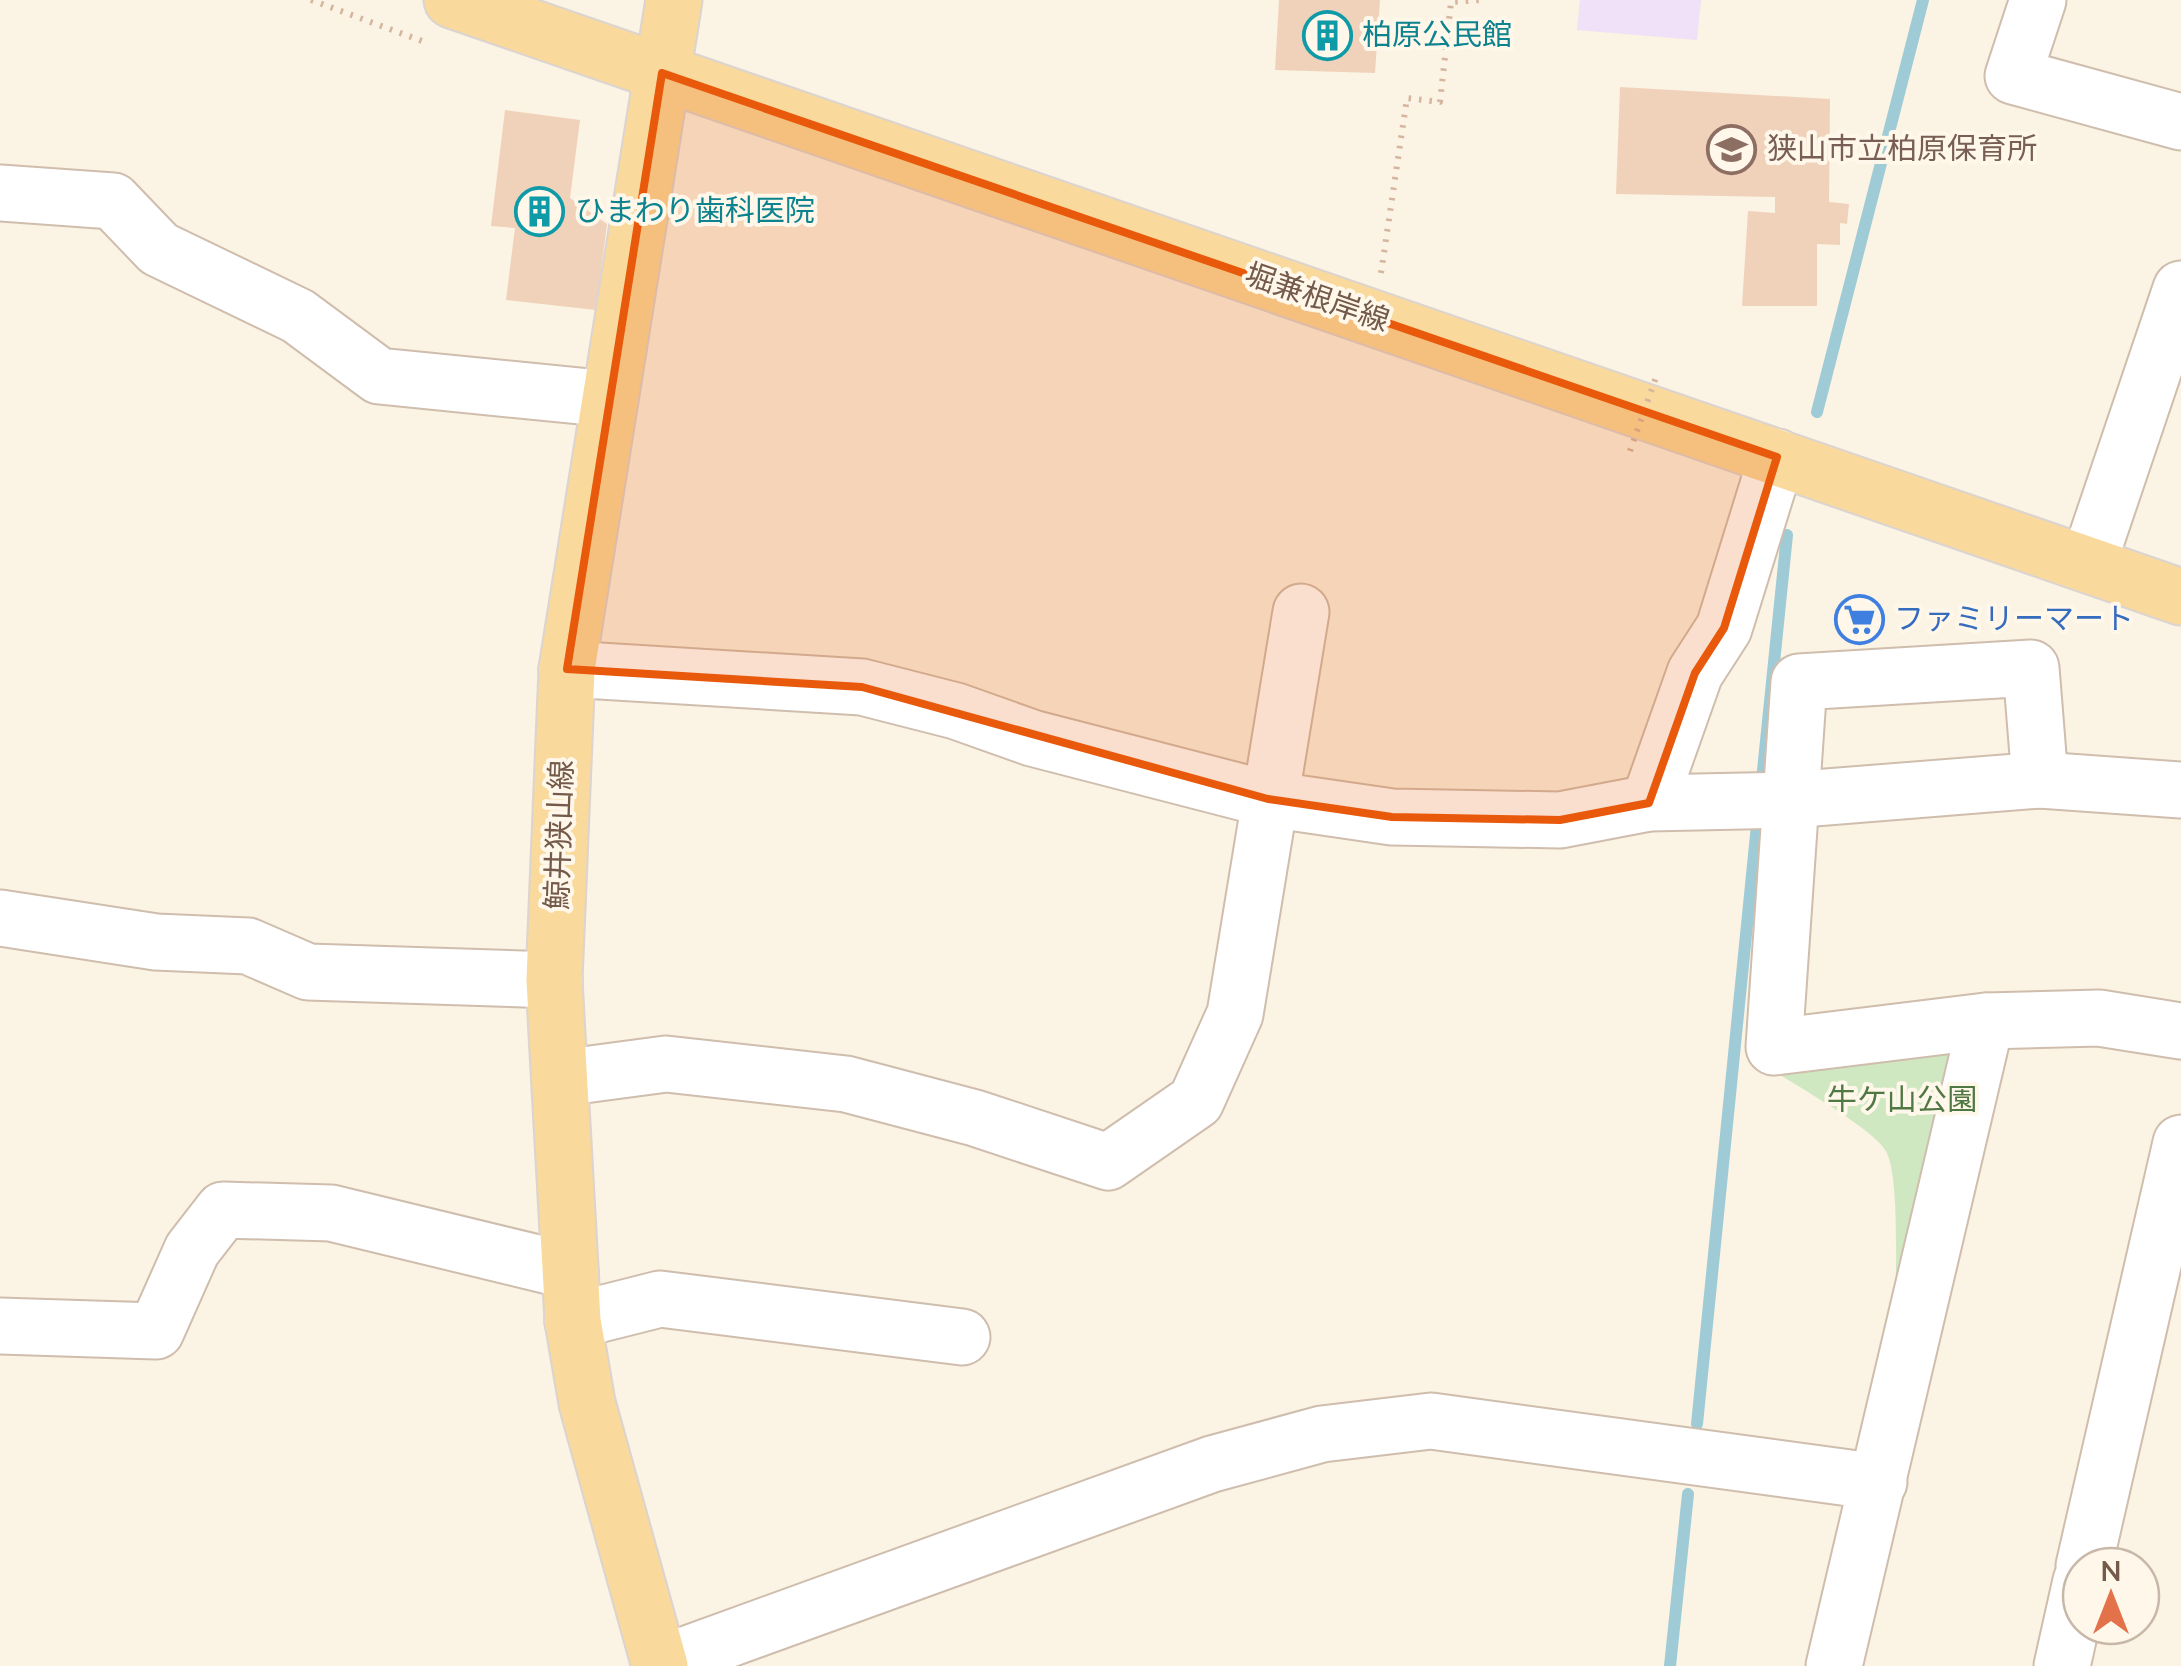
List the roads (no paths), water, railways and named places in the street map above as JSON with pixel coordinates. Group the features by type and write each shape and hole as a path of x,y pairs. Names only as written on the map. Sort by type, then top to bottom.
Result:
{"main road":[{"name":"堀兼根岸線","path":"452,0 2181,597"},
{"name":"鯨井狭山線","path":"660,1665 587,1403 572,1296 554,980 567,669 674,0"}],"street":[{"path":"2038,0 2013,76 2181,122"},
{"path":"0,193 113,201 159,250 298,316 379,376 610,399"},
{"path":"2088,564 2169,366 2181,289"},
{"path":"1648,803 1694,673 1724,628 1777,457"},
{"path":"561,1078 666,1064 846,1084 975,1118 1108,1162 1150,1136 1196,1101 1235,1014 1302,612"},
{"path":"2040,780 2031,668 1799,682 1767,800 1774,1047 1986,1021 2099,1018 2181,1031"},
{"path":"567,669 862,687 956,712 1032,738 1268,799 1392,817 1560,820 1648,803 1767,800 2040,780 2181,790"},
{"path":"0,918 156,942 248,946 308,972 554,980"},
{"path":"1834,1666 1986,1021"},
{"path":"2089,1546 2181,1143"},
{"path":"0,1326 156,1331 192,1250 223,1210 330,1213 572,1296 660,1299 962,1337"},
{"path":"660,1665 1212,1464 1322,1434 1431,1421 1879,1482"}],"waterway":[{"path":"1817,412 1923,0"},
{"path":"1761,790 1787,535"},
{"path":"1697,1424 1758,815"},
{"path":"1670,1666 1688,1494"}],"place":[{"name":"柏原公民館","path":"1327,35"},
{"name":"狭山市立柏原保育所","path":"1732,149"},
{"name":"ひまわり歯科医院","path":"540,211"},
{"name":"ファミリーマート","path":"1859,619"}],"park label":[{"name":"牛ケ山公園","path":"1902,1100"}]}
